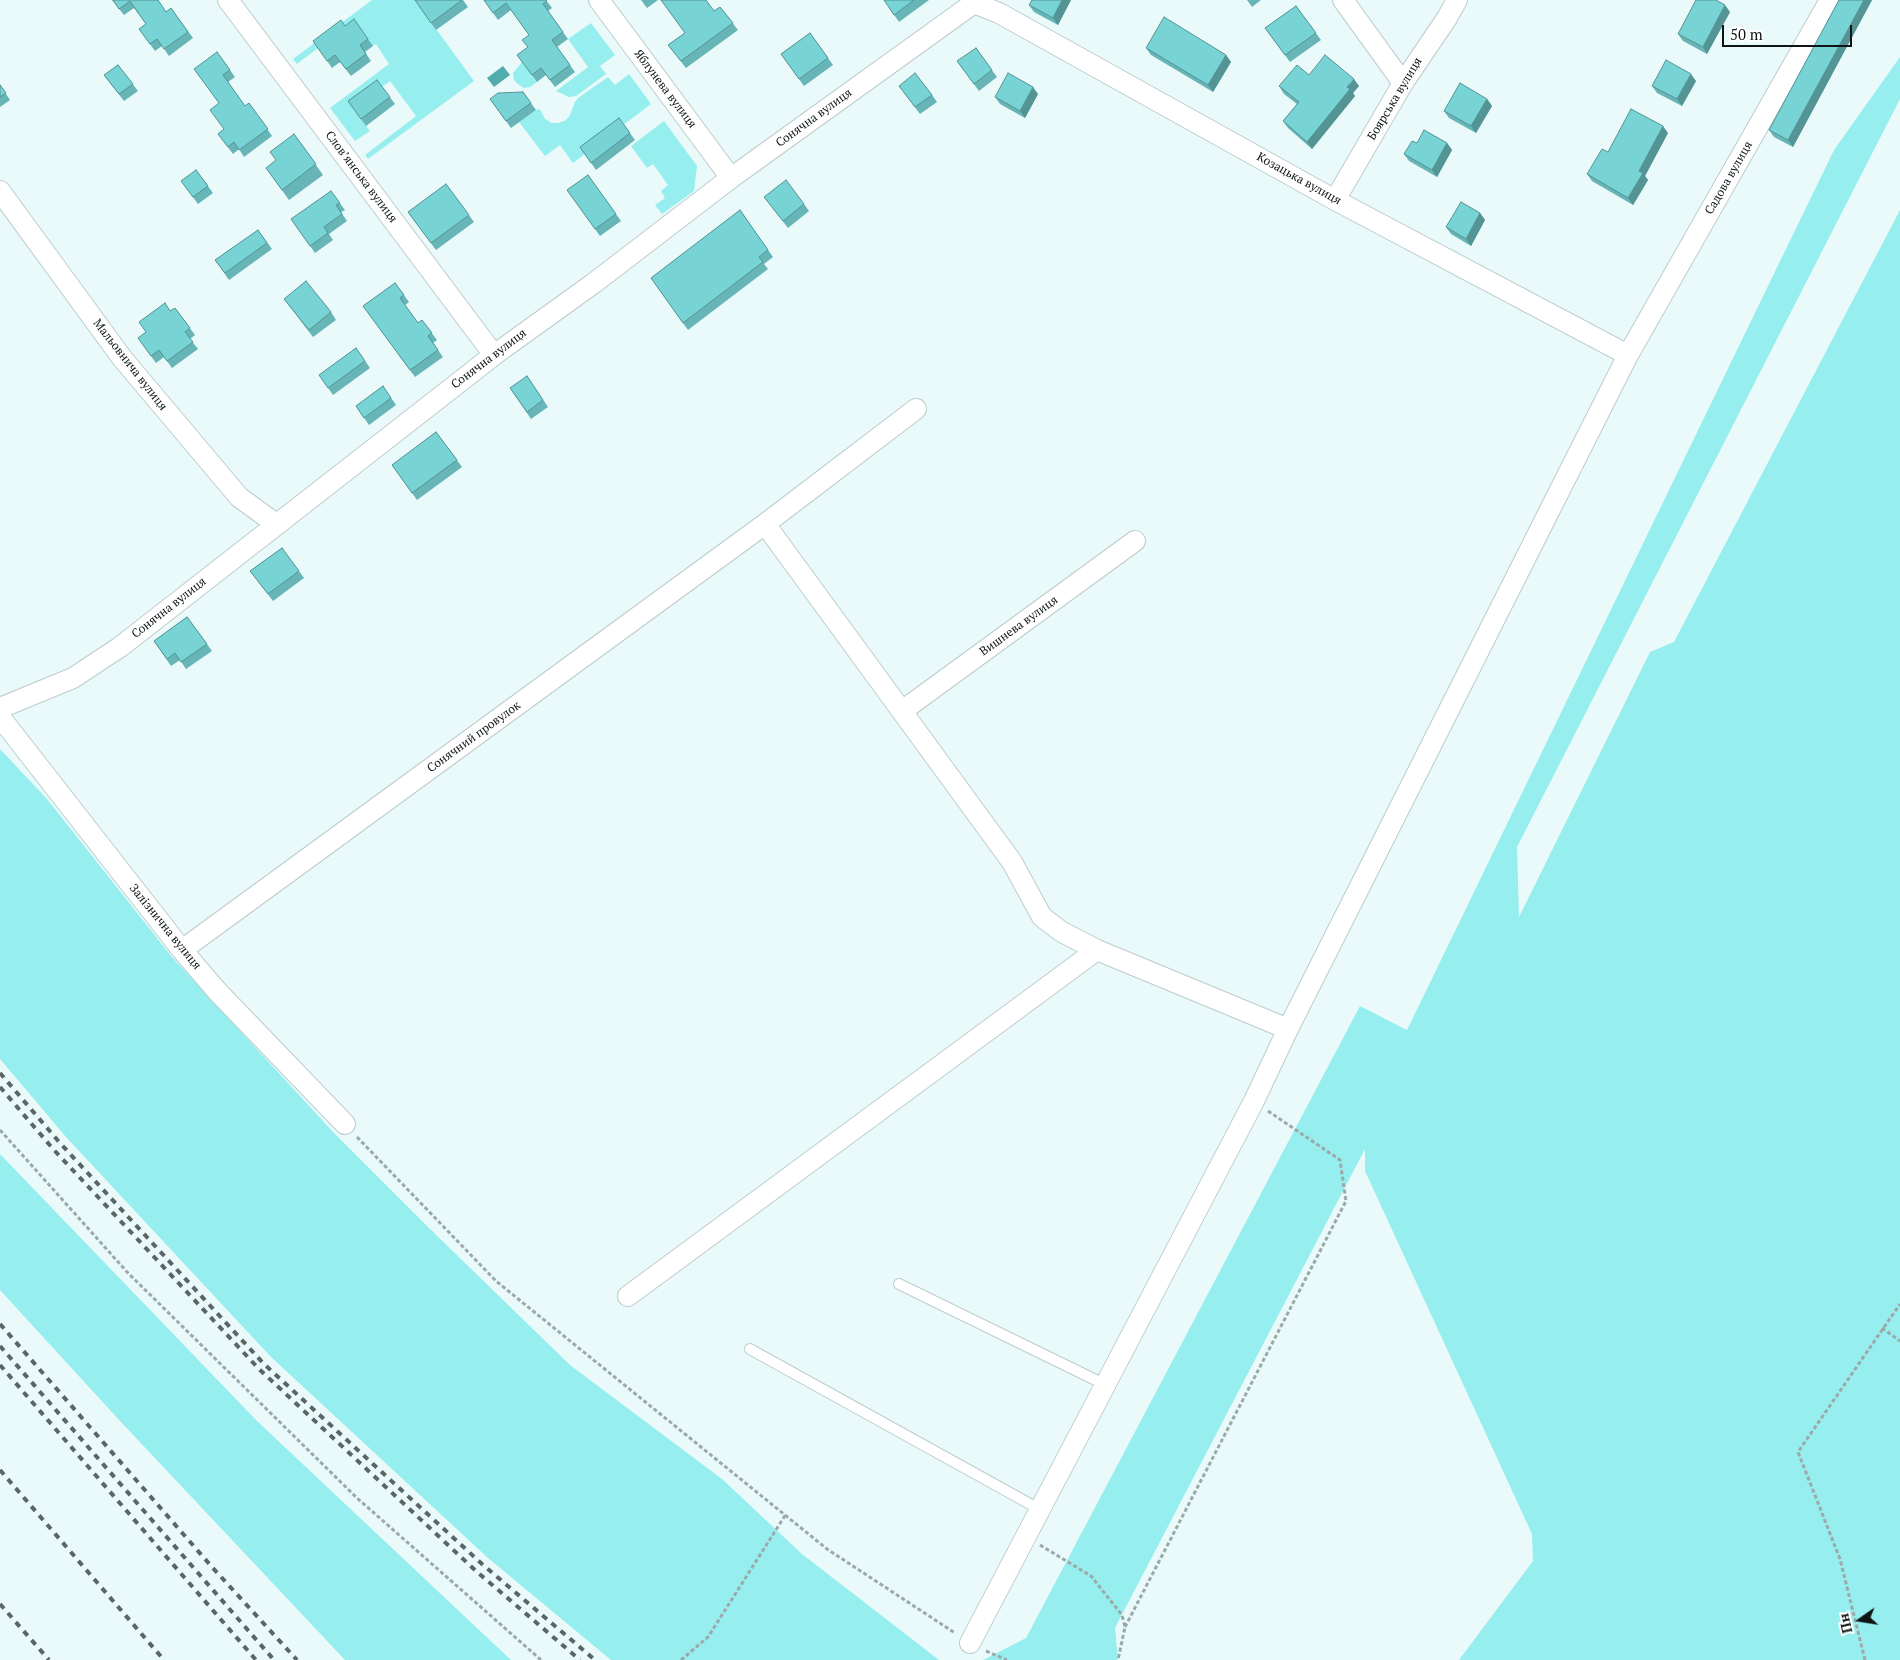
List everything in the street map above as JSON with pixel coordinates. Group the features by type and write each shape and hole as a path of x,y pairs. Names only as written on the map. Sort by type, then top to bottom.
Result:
{"street":[{"name":"Словʼянська вулиця","path":"228,0 494,354"},
{"name":"Яблунева вулиця","path":"599,0 731,178"},
{"path":"1343,0 1403,83"},
{"name":"Боярська вулиця","path":"1335,200 1403,83 1457,0"},
{"name":"Садова вулиця","path":"970,1644 1254,1101 1288,1029 1628,355 1830,0"},
{"name":"Сонячна вулиця","path":"0,708 73,678 120,647 494,354 594,283 731,178 973,1"},
{"name":"Козацька вулиця","path":"973,1 999,13 1335,200 1628,355"},
{"name":"Мальовнича вулиця","path":"0,191 122,358 239,497 276,524"},
{"name":"Сонячний провулок","path":"182,950 765,524 916,409"},
{"path":"765,524 1012,862 1042,917 1062,932 1097,950 1288,1029"},
{"name":"Вишнева вулиця","path":"902,712 1135,541"},
{"name":"Залізнична вулиця","path":"0,717 182,950 217,991 345,1124"},
{"path":"628,1296 1097,950"}],"lane":[{"path":"899,1284 1106,1385"},
{"path":"750,1349 1041,1510"}],"path":[{"path":"1118,1660 1125,1628 1346,1201 1340,1160 1254,1101"},
{"path":"345,1124 496,1281 827,1549 970,1644 1007,1660"},
{"path":"0,1130 140,1286 357,1498 541,1660"},
{"path":"1865,1660 1840,1559 1798,1452 1900,1304"},
{"path":"1882,1328 1900,1342"},
{"path":"681,1660 708,1637 786,1514"},
{"path":"1026,1537 1091,1576 1122,1616 1125,1628"}],"shaded area":[{"path":"372,0 415,0 474,81 368,159 365,155 416,116 390,81 353,108 370,131 355,141 330,108 389,64 376,44 373,46 359,27 318,48 297,64 293,59"},
{"path":"591,23 615,55 600,66 606,74 576,96 569,97 556,91 588,67 568,39"},
{"path":"1900,57 1900,99 1517,847 1519,917 1650,652 1674,642 1900,210 1900,1660 1459,1660 1533,1561 1532,1534 1365,1171 1365,1149 1115,1628 1118,1660 983,1660 1026,1638 1360,1006 1407,1030 1834,150"},
{"path":"522,62 537,82 530,87 524,88 514,80 513,73"},
{"path":"503,66 510,75 494,87 487,78"},
{"path":"629,74 651,104 573,163 560,145 545,156 519,122 540,109 545,119 552,123 566,120 578,98 608,77 615,85"},
{"path":"664,121 697,166 694,191 662,214 655,205 665,198 661,191 668,185 653,164 647,168 631,146"},
{"path":"0,749 47,799 172,957 335,1134 570,1365 722,1479 802,1554 939,1660 611,1660 488,1558 271,1357 66,1137 0,1059"},
{"path":"0,1154 257,1421 511,1660 345,1660 120,1421 0,1290"}],"building":[{"path":"113,0 158,0 166,12 171,8 188,32 164,49 157,39 150,44 139,29 146,24 130,1 119,9"},
{"path":"415,0 462,0 431,23"},
{"path":"484,0 546,0 543,4 563,32 552,40 570,65 550,80 541,68 532,75 517,55 528,47 522,40 529,35 506,3 493,13"},
{"path":"661,0 706,0 714,11 720,7 733,23 681,61 668,45 685,33"},
{"path":"884,0 914,0 894,15"},
{"path":"1032,0 1062,0 1053,18 1029,5"},
{"path":"1696,0 1716,0 1725,5 1703,47 1678,34"},
{"path":"1839,0 1864,0 1788,140 1769,130"},
{"path":"1296,6 1316,33 1285,55 1265,28"},
{"path":"1164,17 1226,55 1208,85 1146,48"},
{"path":"354,19 368,39 360,45 366,54 346,69 335,55 327,61 313,41 341,20 345,26"},
{"path":"810,33 828,58 799,79 781,54"},
{"path":"976,48 992,70 974,84 957,61"},
{"path":"217,52 230,70 223,75 245,106 249,103 268,129 239,150 234,142 228,147 218,134 224,129 210,110 219,103 194,69"},
{"path":"1325,55 1354,79 1347,87 1350,89 1307,142 1283,121 1299,102 1279,86 1297,65 1309,75"},
{"path":"1666,60 1691,74 1677,99 1652,86"},
{"path":"118,65 133,84 119,94 104,75"},
{"path":"915,73 932,95 915,107 899,86"},
{"path":"1008,73 1033,87 1020,111 995,97"},
{"path":"377,80 390,97 361,119 348,101"},
{"path":"1460,83 1487,99 1471,126 1444,111"},
{"path":"0,85 6,93 0,97"},
{"path":"523,92 531,103 506,121 490,99 498,93"},
{"path":"1631,109 1663,126 1639,171 1643,173 1628,198 1587,174 1602,149 1608,152"},
{"path":"619,118 630,133 591,163 580,147"},
{"path":"1424,130 1447,143 1432,170 1404,154 1412,141 1417,143"},
{"path":"294,134 316,164 282,190 266,168 276,160 270,152"},
{"path":"196,170 208,186 193,197 181,181"},
{"path":"588,175 616,214 595,229 567,190"},
{"path":"786,180 804,204 783,221 764,197"},
{"path":"446,184 469,215 431,243 408,212"},
{"path":"331,191 340,203 336,205 342,214 324,227 328,233 310,246 291,219"},
{"path":"1461,202 1480,213 1466,239 1446,227"},
{"path":"740,210 768,250 759,257 763,262 683,323 651,278"},
{"path":"258,230 267,243 225,273 215,260"},
{"path":"306,281 331,312 309,330 284,299"},
{"path":"395,283 404,295 400,298 418,323 422,320 432,333 428,336 438,350 410,370 363,306"},
{"path":"165,303 170,311 175,308 190,328 185,332 193,342 167,361 159,350 151,356 138,338 146,332 139,322"},
{"path":"356,348 365,361 328,388 319,375"},
{"path":"527,376 543,400 527,412 510,388"},
{"path":"383,386 391,398 364,418 356,406"},
{"path":"436,432 457,460 412,493 392,465"},
{"path":"282,548 299,571 268,594 250,571"},
{"path":"187,617 207,644 181,662 175,653 167,659 154,641"}],"railway":[{"path":"0,1073 60,1143 264,1364 482,1564 595,1660"},
{"path":"0,1087 54,1150 259,1369 476,1571 580,1660"},
{"path":"0,1324 212,1567 297,1660"},
{"path":"0,1346 274,1660"},
{"path":"0,1365 256,1660"},
{"path":"0,1470 164,1660"},
{"path":"0,1604 49,1660"}]}
